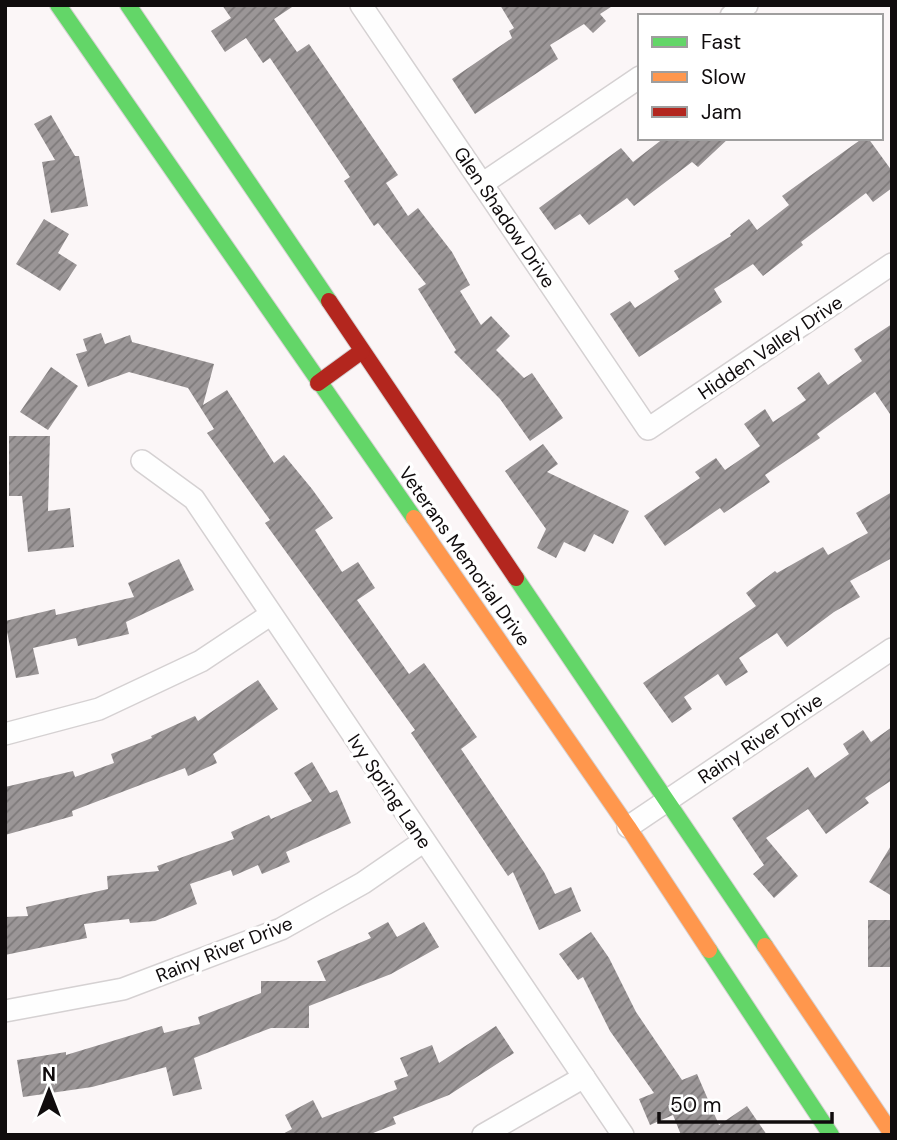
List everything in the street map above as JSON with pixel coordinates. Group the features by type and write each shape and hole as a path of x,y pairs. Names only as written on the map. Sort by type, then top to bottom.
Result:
{"main road":[{"name":"Veterans Memorial Drive","path":"58,5 628,827 831,1135"},
{"name":"Veterans Memorial Drive","path":"128,5 892,1134"},
{"path":"318,383 362,351"}],"street":[{"name":"Glen Shadow Drive","path":"361,5 648,429"},
{"path":"482,184 638,78"},
{"name":"Hidden Valley Drive","path":"648,429 892,264"},
{"name":"Ivy Spring Lane","path":"142,461 194,499 623,1135"},
{"path":"5,734 99,709 201,661 270,615"},
{"name":"Rainy River Drive","path":"628,827 892,649"},
{"name":"Rainy River Drive","path":"5,1011 123,989 281,929 363,883 424,841"},
{"path":"483,1135 584,1077"}],"building":[{"path":"222,5 295,5 274,19 297,52 309,44 341,91 398,175 386,183 408,216 418,208 452,252 470,285 460,291 481,325 491,316 510,336 496,350 524,378 532,373 563,418 530,441 500,399 454,352 456,350 418,289 426,284 378,223 374,226 344,181 350,177 270,58 263,63 246,38 225,52 211,31 231,18"},
{"path":"500,5 614,5 600,14 606,21 593,33 584,24 550,45 558,59 475,114 452,79 512,38 509,31 514,28"},
{"path":"51,115 75,156 79,156 88,206 51,213 42,162 55,160 34,124"},
{"path":"661,140 727,140 698,167 692,162 634,206 627,198 589,225 580,214 555,230 539,208 621,148 633,162"},
{"path":"860,140 869,140 892,171 892,188 873,202 866,193 801,242 803,245 763,276 753,264 714,289 722,302 639,357 610,314 630,301 635,308 679,279 674,271 731,236 730,234 749,219 757,230 789,205 782,196"},
{"path":"44,219 69,234 58,253 77,265 60,291 16,264"},
{"path":"892,324 892,417 875,392 817,434 820,438 765,475 770,482 724,513 720,508 665,546 644,516 700,478 695,472 716,458 725,470 760,446 744,424 765,409 773,422 806,400 797,388 819,372 828,385 862,361 854,349"},
{"path":"101,333 105,344 130,335 132,342 214,364 203,405 227,390 274,463 284,455 312,489 333,518 315,530 342,572 358,562 375,588 357,600 409,674 424,663 443,689 477,737 461,749 544,872 555,894 571,887 581,911 539,930 513,872 508,876 411,733 415,730 265,523 270,520 207,433 214,429 188,388 129,372 88,387 76,354 87,351 83,339"},
{"path":"51,367 78,386 48,430 20,412"},
{"path":"9,436 50,436 48,511 70,508 74,547 28,552 22,496 9,496"},
{"path":"543,444 558,464 547,472 629,511 613,544 594,534 585,552 564,542 556,558 537,548 546,529 505,471"},
{"path":"892,492 892,558 850,581 860,597 834,612 787,647 777,633 739,658 748,672 726,686 718,674 684,697 692,709 672,723 643,683 756,606 746,593 775,571 777,573 823,547 828,555 868,533 856,513"},
{"path":"179,559 194,590 126,622 129,634 78,646 76,638 33,648 39,674 16,678 5,621 55,609 56,615 134,597 128,583"},
{"path":"258,680 278,709 213,754 217,763 188,776 185,768 72,811 73,816 5,835 5,787 73,771 75,777 114,763 111,754 152,738 151,736 195,716 198,721"},
{"path":"892,727 892,780 865,798 869,803 826,834 808,809 766,838 798,876 774,898 753,874 764,865 732,818 808,767 815,778 849,754 843,744 863,730 871,742"},
{"path":"312,762 330,793 337,790 351,823 286,852 290,862 262,874 258,865 233,876 231,870 190,884 197,904 155,921 130,923 129,919 84,924 87,938 5,955 5,917 28,916 26,907 108,889 107,876 159,871 157,866 234,839 231,832 269,815 271,819 312,801 294,773"},
{"path":"892,844 892,896 869,882"},
{"path":"868,920 892,920 892,967 868,967"},
{"path":"388,922 397,937 424,922 439,947 391,974 309,1006 309,1028 271,1028 194,1058 202,1089 173,1096 166,1067 92,1087 23,1097 17,1060 66,1052 66,1055 162,1026 164,1033 200,1024 198,1017 261,993 261,981 326,981 317,961 371,938 368,933"},
{"path":"591,932 609,958 636,1012 682,1080 697,1074 719,1125 747,1106 767,1135 681,1135 673,1115 650,1125 639,1099 654,1093 610,1031 583,977 578,980 559,954"},
{"path":"496,1026 514,1053 449,1095 393,1117 396,1124 368,1135 281,1135 292,1129 285,1115 313,1100 322,1118 397,1089 394,1081 408,1076 400,1058 432,1045 439,1063"}],"traffic: fast":[{"path":"58,5 414,518"},
{"path":"128,5 329,301"},
{"path":"516,578 765,946"},
{"path":"709,950 831,1135"}],"traffic: slow":[{"path":"414,518 628,827 709,950"},
{"path":"765,946 892,1134"}],"traffic: jam":[{"path":"329,301 516,578"},
{"path":"318,383 362,351"}]}
